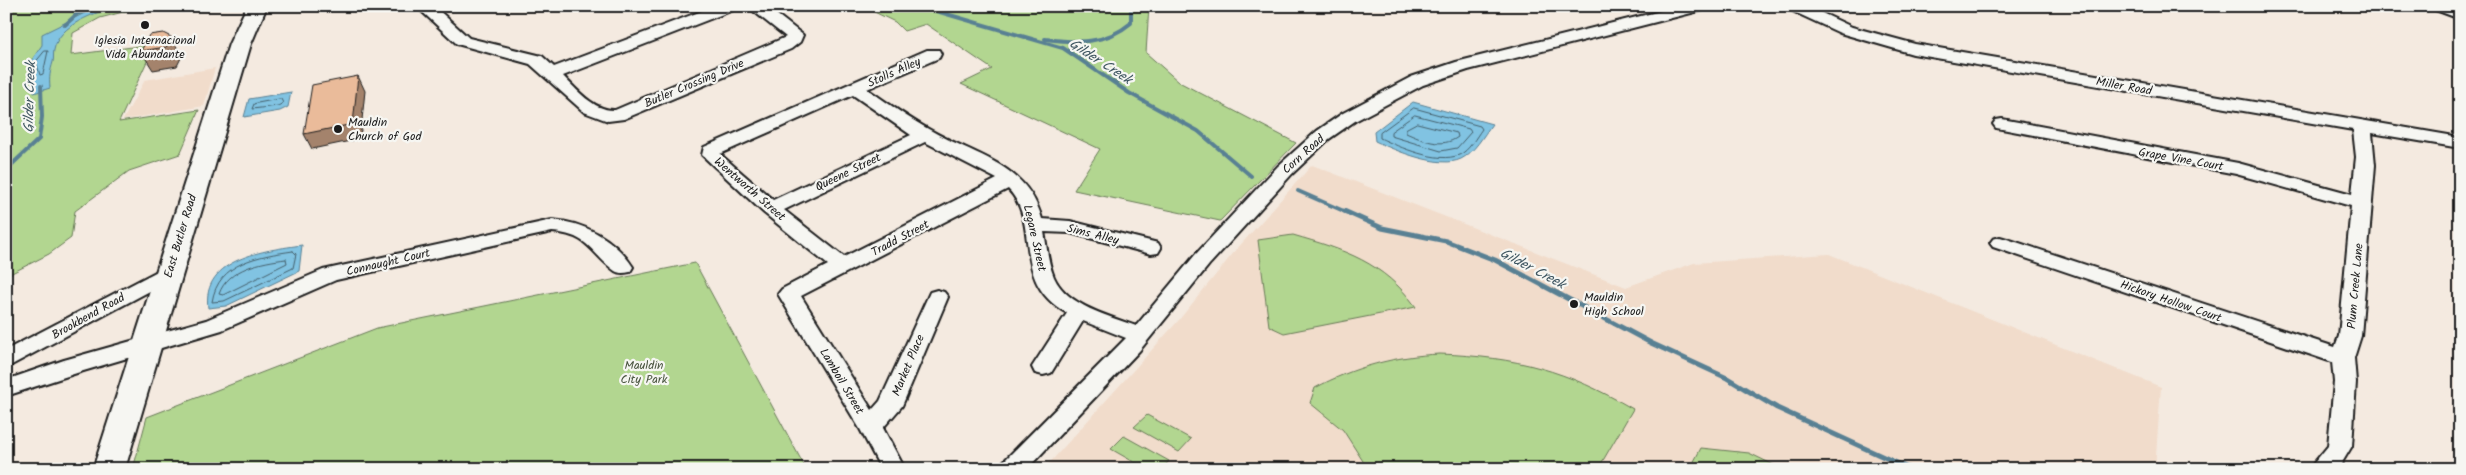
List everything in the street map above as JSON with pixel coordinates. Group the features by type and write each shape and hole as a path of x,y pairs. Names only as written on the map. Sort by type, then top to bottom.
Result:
{"main road":[{"name":"East Butler Road","path":"109,469 240,44 257,6"}],"street":[{"name":"Butler Crossing Drive","path":"424,6 463,41 536,60 592,111 608,116 623,113 785,45 794,39 795,35 789,29 755,6"},
{"path":"552,74 730,6"},
{"name":"Corn Road","path":"1012,469 1140,335 1202,260 1290,166 1323,135 1358,112 1417,80 1462,66 1701,6"},
{"name":"Miller Road","path":"1794,6 1846,30 1913,49 2460,143"},
{"path":"2439,6 2460,14"},
{"name":"Stolls Alley","path":"855,89 933,54"},
{"name":"Legare Street","path":"855,89 925,135 1010,180 1027,200 1034,225 1034,237 1040,270 1053,292 1079,311 1140,335"},
{"name":"Wentworth Street","path":"843,267 772,209 712,155 711,151 855,89"},
{"name":"Grape Vine Court","path":"2002,124 2238,169 2358,202"},
{"name":"Plum Creek Lane","path":"2321,469 2332,460 2340,446 2345,382 2342,358 2350,336 2361,216 2358,202 2363,190 2367,143 2361,126"},
{"name":"Queene Street","path":"772,209 925,135"},
{"name":"Tradd Street","path":"789,294 1010,180"},
{"name":"Sims Alley","path":"1034,225 1070,227 1151,248"},
{"name":"Connaught Court","path":"149,344 214,325 330,275 552,226 580,230 593,237 623,268"},
{"name":"Hickory Hollow Court","path":"2000,243 2342,358"},
{"name":"Brookbend Road","path":"6,360 169,272"},
{"name":"Lamboil Street","path":"789,294 870,426 893,469"},
{"name":"Market Place","path":"870,426 890,406 937,297"},
{"path":"1043,366 1079,311"},
{"path":"6,388 72,366 149,344"}],"shaded area":[{"path":"215,68 204,106 123,120 145,80"},
{"name":"Mauldin High School","path":"1312,165 1626,287 1694,263 1829,254 2161,387 2155,469 1044,469 1178,321 1235,251"}],"green space":[{"path":"6,6 146,6 100,18 73,33 71,55 155,44 119,122 199,110 180,154 129,171 75,211 71,238 49,254 6,276 6,155 11,151 6,97"},
{"path":"862,6 1149,6 1146,53 1179,82 1296,143 1220,221 1074,190 1100,149 961,84 992,69 926,24 904,31 895,22"},
{"path":"1293,235 1330,246 1376,268 1390,279 1416,307 1284,333 1269,326 1258,240"},
{"name":"Mauldin City Park","path":"695,263 806,469 133,469 147,417 377,328"},
{"path":"1440,354 1493,358 1540,368 1585,384 1633,409 1598,469 1368,469 1343,430 1310,403 1315,388 1345,374 1391,360"},
{"path":"1147,415 1191,439 1179,452 1134,427"},
{"path":"1124,436 1169,461 1162,469 1146,469 1111,449"},
{"path":"1701,448 1749,453 1782,469 1690,469"}],"water":[{"name":"Gilder Creek","path":"99,6 116,6 79,21 63,33 57,41 54,50 50,88 34,93 31,61 42,45 42,34"},
{"path":"291,92 288,107 280,111 244,117 249,99"},
{"path":"1413,102 1492,124 1470,153 1452,162 1418,157 1375,141 1374,132"},
{"path":"302,245 299,271 226,306 208,308 209,291 215,278 225,267 255,254"}],"building":[{"path":"163,33 171,37 166,47 141,51 149,35"},
{"path":"358,76 353,124 304,134 312,85"}],"waterway":[{"name":"Gilder Creek","path":"65,25 77,14 96,6"},
{"name":"Gilder Creek","path":"919,6 1063,48 1129,93 1198,131 1251,176"},
{"path":"1045,39 1068,41 1101,39 1131,23 1131,6"},
{"name":"Gilder Creek","path":"6,170 39,139 42,117 41,86"},
{"name":"Gilder Creek","path":"1298,191 1346,212"},
{"name":"Gilder Creek","path":"1344,211 1382,228 1446,241 1495,260 1651,343 1727,378 1777,408 1910,469"}],"place":[{"name":"Iglesia Internacional Vida Abundante","path":"145,25"},
{"name":"Mauldin Church of God","path":"338,129"},
{"name":"Mauldin High School","path":"1574,304"}]}
